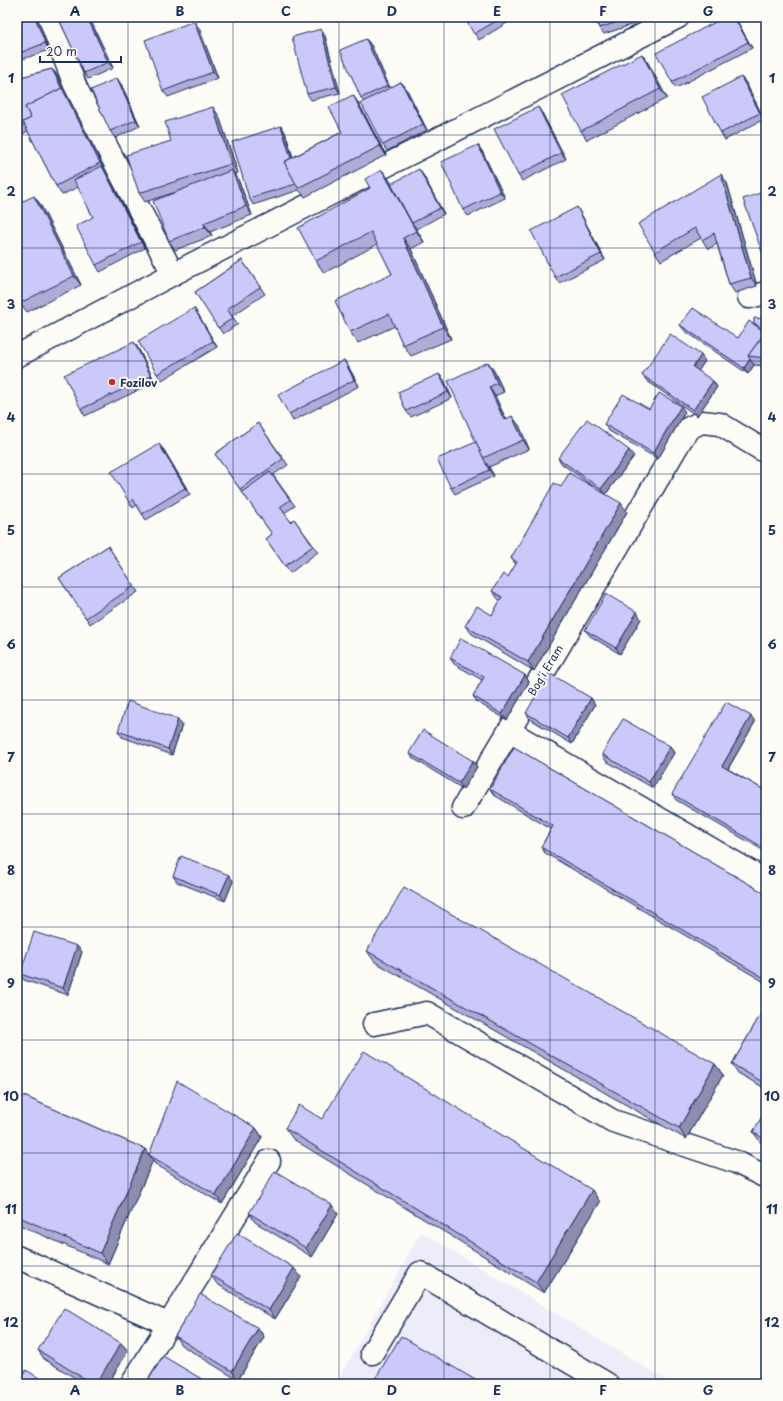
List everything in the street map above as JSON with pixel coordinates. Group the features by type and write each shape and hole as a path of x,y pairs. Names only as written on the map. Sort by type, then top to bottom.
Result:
{"street":[{"path":"49,17 76,88 173,274"},
{"path":"17,356 173,274 678,17"},
{"name":"Bog'i Eram","path":"463,808 689,428 702,422 720,424 766,452"},
{"path":"509,731 766,881"},
{"path":"374,1024 427,1013 613,1121 736,1162 766,1177"},
{"path":"132,1384 268,1161"},
{"path":"17,1257 168,1324"},
{"path":"372,1353 420,1273 602,1383"}],"shaded area":[{"path":"421,1232 673,1384 336,1384"}],"building":[{"path":"35,17 45,43 17,54 17,23"},
{"path":"58,17 87,17 108,62 84,73"},
{"path":"464,17 503,17 474,34"},
{"path":"596,17 630,17 630,18 599,28"},
{"path":"725,17 734,17 748,42 672,82 656,53"},
{"path":"194,21 213,72 163,91 145,40"},
{"path":"321,29 336,87 307,94 292,37"},
{"path":"366,39 387,86 361,98 340,50"},
{"path":"642,54 660,89 581,131 562,95"},
{"path":"52,69 62,88 25,107 31,118 23,122 25,124 17,128 17,78"},
{"path":"741,77 760,113 721,133 702,97"},
{"path":"117,78 136,120 110,131 91,90"},
{"path":"401,82 423,124 383,145 361,103"},
{"path":"62,88 100,163 56,186 23,122 31,118 25,107"},
{"path":"353,95 380,146 298,188 284,162 342,132 329,107"},
{"path":"213,107 231,164 139,193 126,155 171,141 165,122"},
{"path":"538,107 561,153 518,175 494,129"},
{"path":"281,126 291,158 284,162 296,184 249,198 232,142"},
{"path":"478,145 500,192 463,210 441,162"},
{"path":"102,166 141,242 96,265 76,226 93,217 74,180"},
{"path":"419,169 440,208 412,223 391,184"},
{"path":"232,170 246,206 204,223 205,227 169,241 153,201"},
{"path":"382,170 416,231 403,238 443,327 403,345 389,314 350,332 335,301 392,274 371,232 316,261 298,228 370,188 365,179"},
{"path":"721,174 751,278 729,284 714,233 702,240 695,228 655,252 638,224"},
{"path":"766,191 766,250 762,252 743,199"},
{"path":"34,196 74,276 20,303 17,297 17,204"},
{"path":"577,207 601,254 555,277 531,231"},
{"path":"242,260 260,287 227,309 233,318 218,328 195,292"},
{"path":"194,308 213,341 157,374 138,341"},
{"path":"693,308 738,338 749,321 765,332 748,356 750,359 744,368 680,325"},
{"path":"754,318 766,319 766,331 754,323"},
{"path":"766,331 766,358 748,356"},
{"path":"670,334 701,355 693,367 713,381 693,410 642,375"},
{"name":"Fozilov","path":"134,342 151,376 81,409 64,375"},
{"path":"344,360 354,380 289,414 278,395"},
{"path":"488,362 497,383 489,387 504,420 512,416 523,440 483,458 448,381"},
{"path":"439,374 448,392 406,411 398,392"},
{"path":"659,393 681,406 653,453 604,424 623,394 649,409"},
{"path":"587,419 629,450 601,489 558,458"},
{"path":"258,423 283,459 240,489 215,454"},
{"path":"476,442 489,470 451,488 437,459"},
{"path":"159,444 185,488 142,514 133,499 129,502 111,472"},
{"path":"270,472 290,500 280,507 291,522 294,519 313,546 285,566 266,539 272,534 242,492"},
{"path":"569,473 621,503 528,662 465,626 477,606 492,615 502,597 492,591 503,574 508,577 517,562 511,558 554,483 561,487"},
{"path":"108,546 134,586 86,618 59,578"},
{"path":"606,594 637,612 616,648 585,630"},
{"path":"461,638 525,675 502,714 473,696 484,677 450,658"},
{"path":"549,673 591,698 568,738 526,713"},
{"path":"128,701 178,719 168,749 118,731"},
{"path":"726,702 751,716 722,766 766,791 766,849 672,794"},
{"path":"623,719 670,746 649,782 602,754"},
{"path":"423,730 473,761 459,783 409,753"},
{"path":"514,747 766,894 766,979 541,847 553,826 490,789"},
{"path":"181,856 229,875 220,895 173,876"},
{"path":"404,887 715,1064 679,1128 367,951"},
{"path":"34,932 77,946 63,988 20,974"},
{"path":"766,1005 766,1084 732,1064"},
{"path":"364,1051 592,1190 536,1282 285,1128 299,1105 322,1119"},
{"path":"177,1081 256,1128 216,1195 149,1155"},
{"path":"17,1093 145,1149 100,1253 17,1216"},
{"path":"766,1110 766,1140 753,1132"},
{"path":"275,1171 332,1205 306,1248 249,1213"},
{"path":"237,1233 294,1268 269,1310 211,1275"},
{"path":"200,1294 258,1328 232,1371 175,1336"},
{"path":"64,1308 121,1343 96,1384 93,1384 38,1350"},
{"path":"401,1336 482,1384 372,1384"},
{"path":"163,1356 210,1384 146,1384"},
{"path":"26,1370 49,1384 18,1384"}],"place":[{"name":"Fozilov","path":"112,382"}]}
